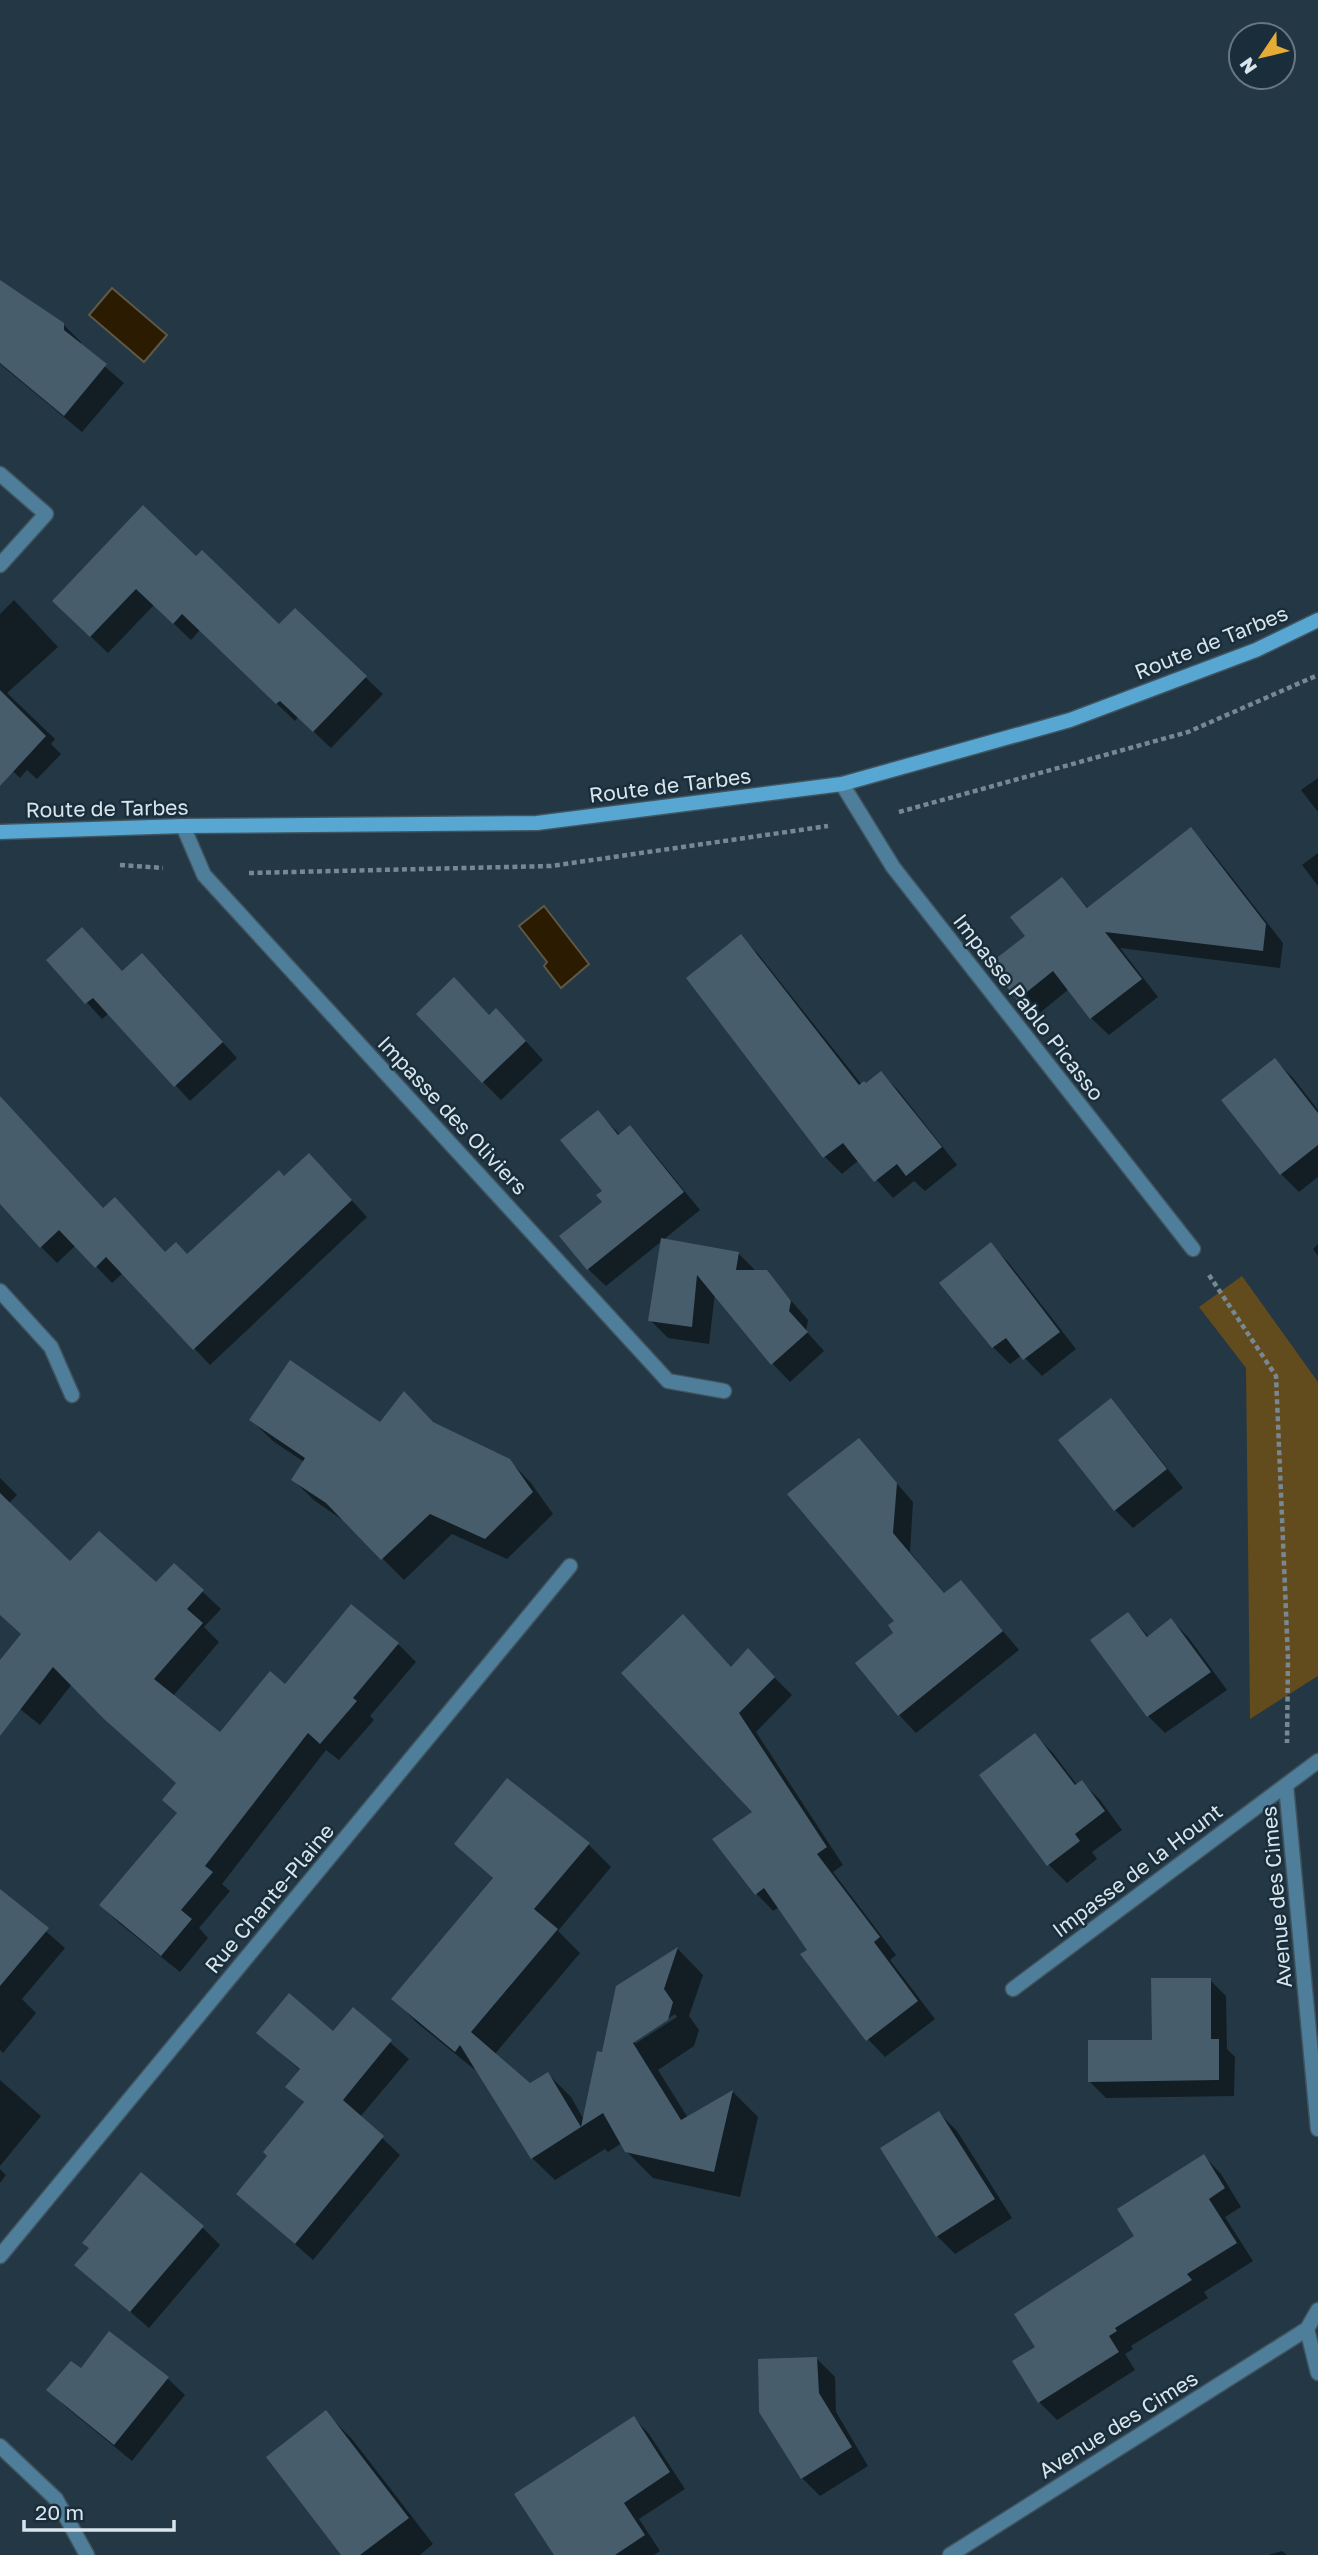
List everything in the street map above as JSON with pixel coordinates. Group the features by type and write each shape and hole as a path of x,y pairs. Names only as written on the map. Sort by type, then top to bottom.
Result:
{"street":[{"path":"0,474 46,514 0,565"},
{"name":"Route de Tarbes","path":"0,832 537,823 842,783 1070,720 1256,650 1318,620"},
{"name":"Impasse Pablo Picasso","path":"842,783 892,867 1193,1250"},
{"name":"Impasse des Oliviers","path":"183,827 204,874 668,1381 724,1391"},
{"path":"0,1291 51,1347 72,1395"},
{"name":"Rue Chante-Plaine","path":"0,2256 570,1566"},
{"name":"Avenue des Cimes","path":"1318,1760 1286,1785 1318,2129"},
{"name":"Impasse de la Hount","path":"1013,1989 1286,1785"},
{"name":"Avenue des Cimes","path":"950,2555 1307,2329 1318,2310"},
{"path":"1307,2329 1318,2373"},
{"path":"0,2446 56,2499 87,2555"}],"path":[{"path":"1193,1250 1276,1376 1288,1659 1286,1785"}],"shaded area":[{"path":"112,288 167,335 144,362 89,315"},
{"path":"544,906 589,964 561,988 544,966 547,962 519,926"},
{"path":"1242,1276 1318,1382 1318,1676 1250,1719 1246,1368 1199,1307"}],"building":[{"path":"0,280 64,323 64,330 107,364 64,416 0,363"},
{"path":"143,505 196,556 202,550 279,624 295,608 367,676 313,732 280,701 276,704 182,614 173,624 136,589 90,637 52,601"},
{"path":"0,690 46,736 0,786"},
{"path":"1191,827 1266,924 1263,951 1105,932 1142,979 1090,1019 1053,971 1017,1000 989,964 1025,936 1010,917 1062,877 1087,908"},
{"path":"82,927 122,971 142,953 223,1042 174,1087 93,998 85,1004 46,960"},
{"path":"741,934 859,1085 881,1071 942,1147 906,1176 897,1164 874,1182 843,1143 823,1158 686,978"},
{"path":"454,977 489,1015 496,1008 526,1041 482,1083 416,1014"},
{"path":"1275,1058 1318,1113 1318,1145 1280,1175 1221,1100"},
{"path":"0,1096 103,1208 115,1197 165,1252 176,1242 187,1254 279,1170 284,1176 309,1153 352,1200 193,1350 106,1257 95,1268 59,1230 40,1248 0,1204"},
{"path":"598,1110 618,1135 630,1125 684,1192 587,1270 559,1236 602,1202 596,1195 602,1191 560,1140"},
{"path":"661,1238 739,1252 736,1270 767,1270 791,1301 789,1311 808,1332 771,1365 697,1275 692,1327 648,1321"},
{"path":"991,1242 1060,1332 1023,1360 1006,1338 992,1348 939,1283"},
{"path":"290,1360 380,1422 404,1391 433,1422 510,1459 533,1492 485,1539 430,1514 381,1560 326,1503 291,1480 305,1458 249,1420"},
{"path":"1111,1398 1167,1469 1114,1511 1058,1440"},
{"path":"859,1438 897,1483 893,1533 944,1593 961,1580 1003,1631 898,1716 855,1663 893,1633 888,1625 894,1621 787,1494"},
{"path":"0,1493 70,1561 99,1531 156,1582 174,1563 204,1590 187,1609 203,1623 154,1679 220,1732 270,1671 285,1684 351,1604 399,1643 353,1698 357,1701 320,1744 308,1733 205,1866 213,1872 181,1910 192,1919 161,1956 99,1905 177,1813 162,1800 176,1783 104,1719 53,1667 0,1736 0,1660 21,1634 0,1615"},
{"path":"1128,1612 1147,1637 1171,1618 1211,1672 1147,1717 1090,1640"},
{"path":"683,1614 731,1667 748,1648 775,1677 739,1713 827,1847 817,1854 880,1937 874,1942 918,2001 866,2041 800,1954 807,1950 764,1888 755,1895 712,1839 752,1812 621,1673"},
{"path":"1035,1733 1075,1785 1082,1780 1105,1811 1075,1834 1080,1841 1047,1866 979,1775"},
{"path":"507,1778 590,1843 534,1909 558,1929 471,2032 530,2083 548,2072 581,2127 531,2159 460,2045 455,2052 391,1999 493,1878 454,1844"},
{"path":"0,1889 49,1928 0,1986"},
{"path":"678,1947 664,1989 673,2002 668,2020 633,2043 681,2120 733,2090 714,2172 625,2152 603,2113 581,2127 597,2051 602,2052 616,1986"},
{"path":"1151,1978 1211,1978 1211,2039 1219,2039 1219,2080 1088,2082 1088,2040 1152,2040"},
{"path":"289,1993 333,2031 353,2007 392,2040 343,2100 384,2136 295,2244 236,2194 267,2156 263,2152 304,2102 285,2087 300,2069 256,2033"},
{"path":"939,2111 995,2199 936,2237 880,2148"},
{"path":"1204,2154 1225,2188 1209,2199 1237,2243 1187,2274 1192,2280 1115,2328 1117,2331 1109,2336 1119,2352 1038,2403 1012,2361 1035,2347 1014,2314 1134,2236 1117,2209"},
{"path":"141,2172 204,2226 130,2312 74,2265 89,2248 82,2243"},
{"path":"109,2331 169,2377 114,2445 46,2390 71,2361 81,2368"},
{"path":"817,2357 819,2393 852,2447 801,2479 759,2412 758,2359"},
{"path":"326,2410 409,2518 360,2555 341,2555 266,2457"},
{"path":"634,2416 670,2472 624,2503 645,2535 615,2555 554,2555 514,2494"}]}
